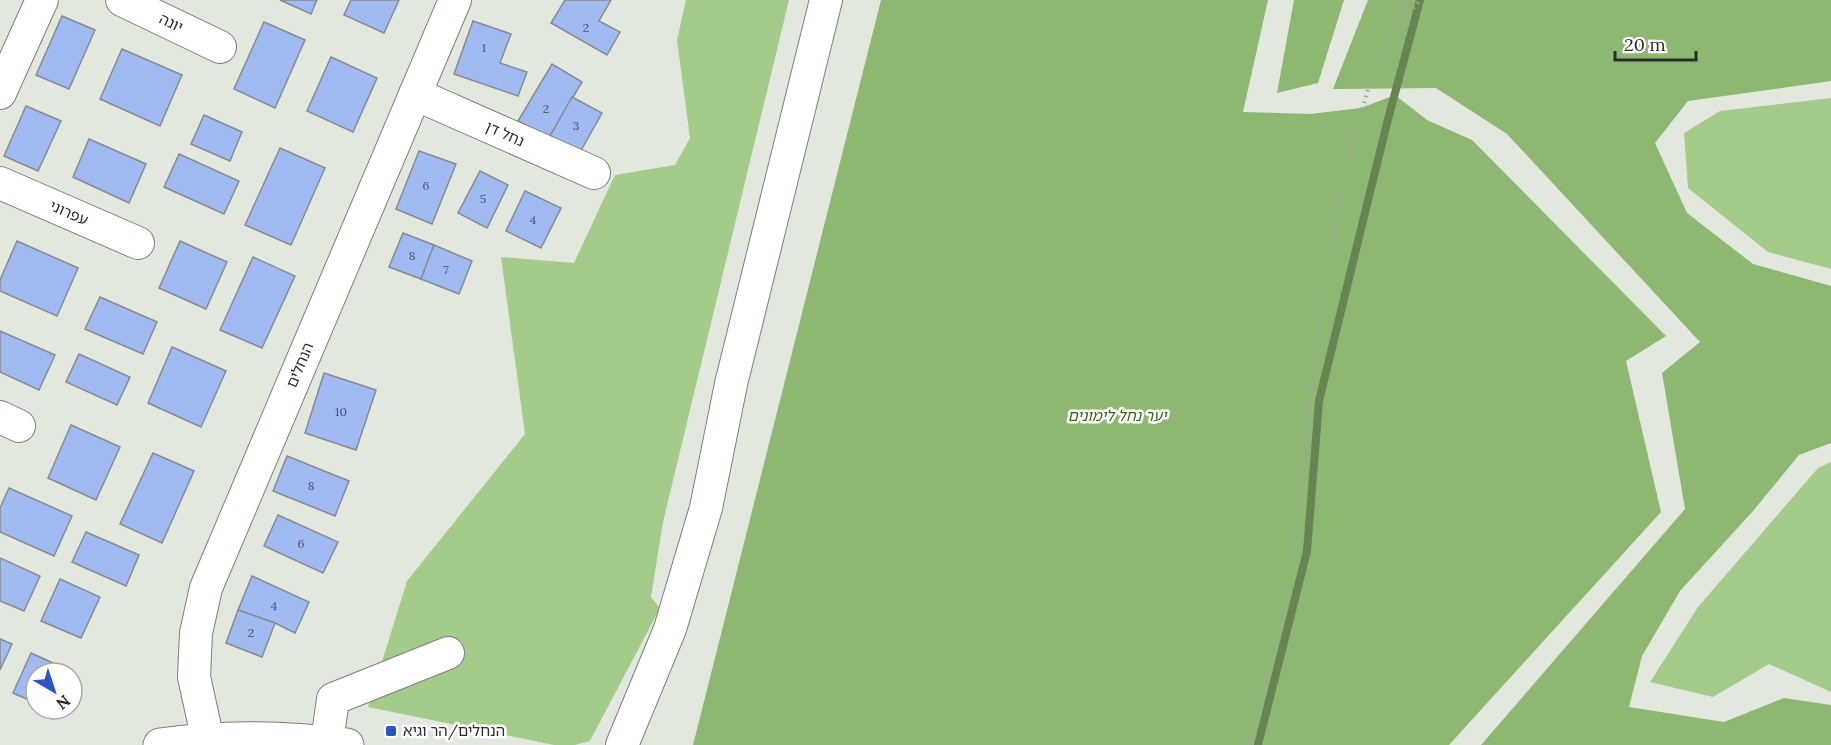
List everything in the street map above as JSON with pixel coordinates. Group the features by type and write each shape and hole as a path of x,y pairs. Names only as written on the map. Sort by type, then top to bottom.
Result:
{"street":[{"path":"0,93 42,0"},
{"name":"יונה","path":"123,0 220,47"},
{"name":"הנחלים","path":"208,742 194,677 196,633 206,588 455,0"},
{"path":"622,745 670,629 706,508 731,384 826,0"},
{"name":"נחל דן","path":"415,94 594,174"},
{"name":"עפרוני","path":"0,183 138,243"},
{"path":"160,745 270,738 337,744 333,699 448,653"}],"path":[{"path":"1248,745 1286,606 1322,295 1343,176 1371,80 1396,30 1404,0"},
{"path":"1396,30 1420,0"}],"green space":[{"path":"686,0 789,0 663,522 651,597 660,608 590,741 575,745 554,745 368,707 407,581 525,434 501,257 574,263 615,175 675,165 690,138 677,40"},
{"name":"יער נחל לימונים","path":"881,0 1268,0 1243,112 1310,114 1361,108 1395,95 1427,120 1472,140 1666,336 1626,361 1661,512 1449,745 693,745"},
{"path":"1294,0 1344,0 1318,83 1277,93"},
{"path":"1368,0 1831,0 1831,81 1688,101 1655,143 1687,213 1753,264 1831,286 1831,443 1799,455 1753,511 1680,591 1642,656 1629,707 1724,722 1784,698 1831,705 1831,745 1481,745 1685,509 1662,373 1700,342 1507,134 1436,88 1333,89"},
{"path":"1831,98 1831,269 1768,252 1688,188 1684,133 1720,111"},
{"path":"1831,462 1831,692 1769,664 1713,697 1650,682 1698,607 1818,468"}],"building":[{"path":"280,0 317,0 311,14"},
{"path":"351,0 399,0 384,33 344,15"},
{"path":"565,0 611,0 599,21 620,32 607,55 551,23"},
{"path":"62,16 95,30 69,89 36,75"},
{"path":"473,21 511,34 500,63 527,72 518,96 454,74"},
{"path":"264,22 305,40 275,108 234,89"},
{"path":"122,49 182,75 160,126 100,99"},
{"path":"331,57 377,78 353,132 307,111"},
{"path":"552,64 582,82 549,138 518,121"},
{"path":"572,97 602,113 579,154 549,138"},
{"path":"26,106 61,121 38,171 4,156"},
{"path":"204,115 242,132 230,161 191,144"},
{"path":"89,139 146,164 129,203 73,177"},
{"path":"280,148 325,168 291,245 245,225"},
{"path":"419,151 456,164 432,224 396,209"},
{"path":"179,154 239,181 224,214 164,187"},
{"path":"480,171 508,185 487,228 458,213"},
{"path":"525,191 561,208 541,248 506,231"},
{"path":"403,233 434,245 421,279 389,267"},
{"path":"17,241 78,268 57,316 0,291 0,280"},
{"path":"180,241 227,262 206,309 159,288"},
{"path":"434,245 472,261 459,294 421,279"},
{"path":"253,257 295,276 262,348 220,330"},
{"path":"100,297 157,322 143,354 85,329"},
{"path":"0,331 55,355 39,390 0,372"},
{"path":"172,347 226,371 201,427 148,403"},
{"path":"79,354 130,377 117,405 66,382"},
{"path":"324,373 376,390 356,450 305,433"},
{"path":"71,425 120,447 96,500 48,478"},
{"path":"153,453 194,471 162,543 120,524"},
{"path":"287,456 349,481 335,516 273,491"},
{"path":"9,488 72,516 54,556 0,532 0,508"},
{"path":"278,515 338,542 323,573 264,546"},
{"path":"86,532 139,555 126,586 72,562"},
{"path":"0,558 40,576 24,611 0,601"},
{"path":"252,576 309,602 295,633 238,610"},
{"path":"60,579 100,597 81,638 41,621"},
{"path":"238,610 275,623 262,657 226,643"},
{"path":"0,639 12,644 0,670"},
{"path":"31,653 49,661 27,661"},
{"path":"24,669 24,698 13,693"}],"waterway":[{"path":"1258,745 1307,551 1319,401 1387,123 1420,0"}],"place":[{"name":"הנחלים/הר וגיא","path":"391,731"}]}
